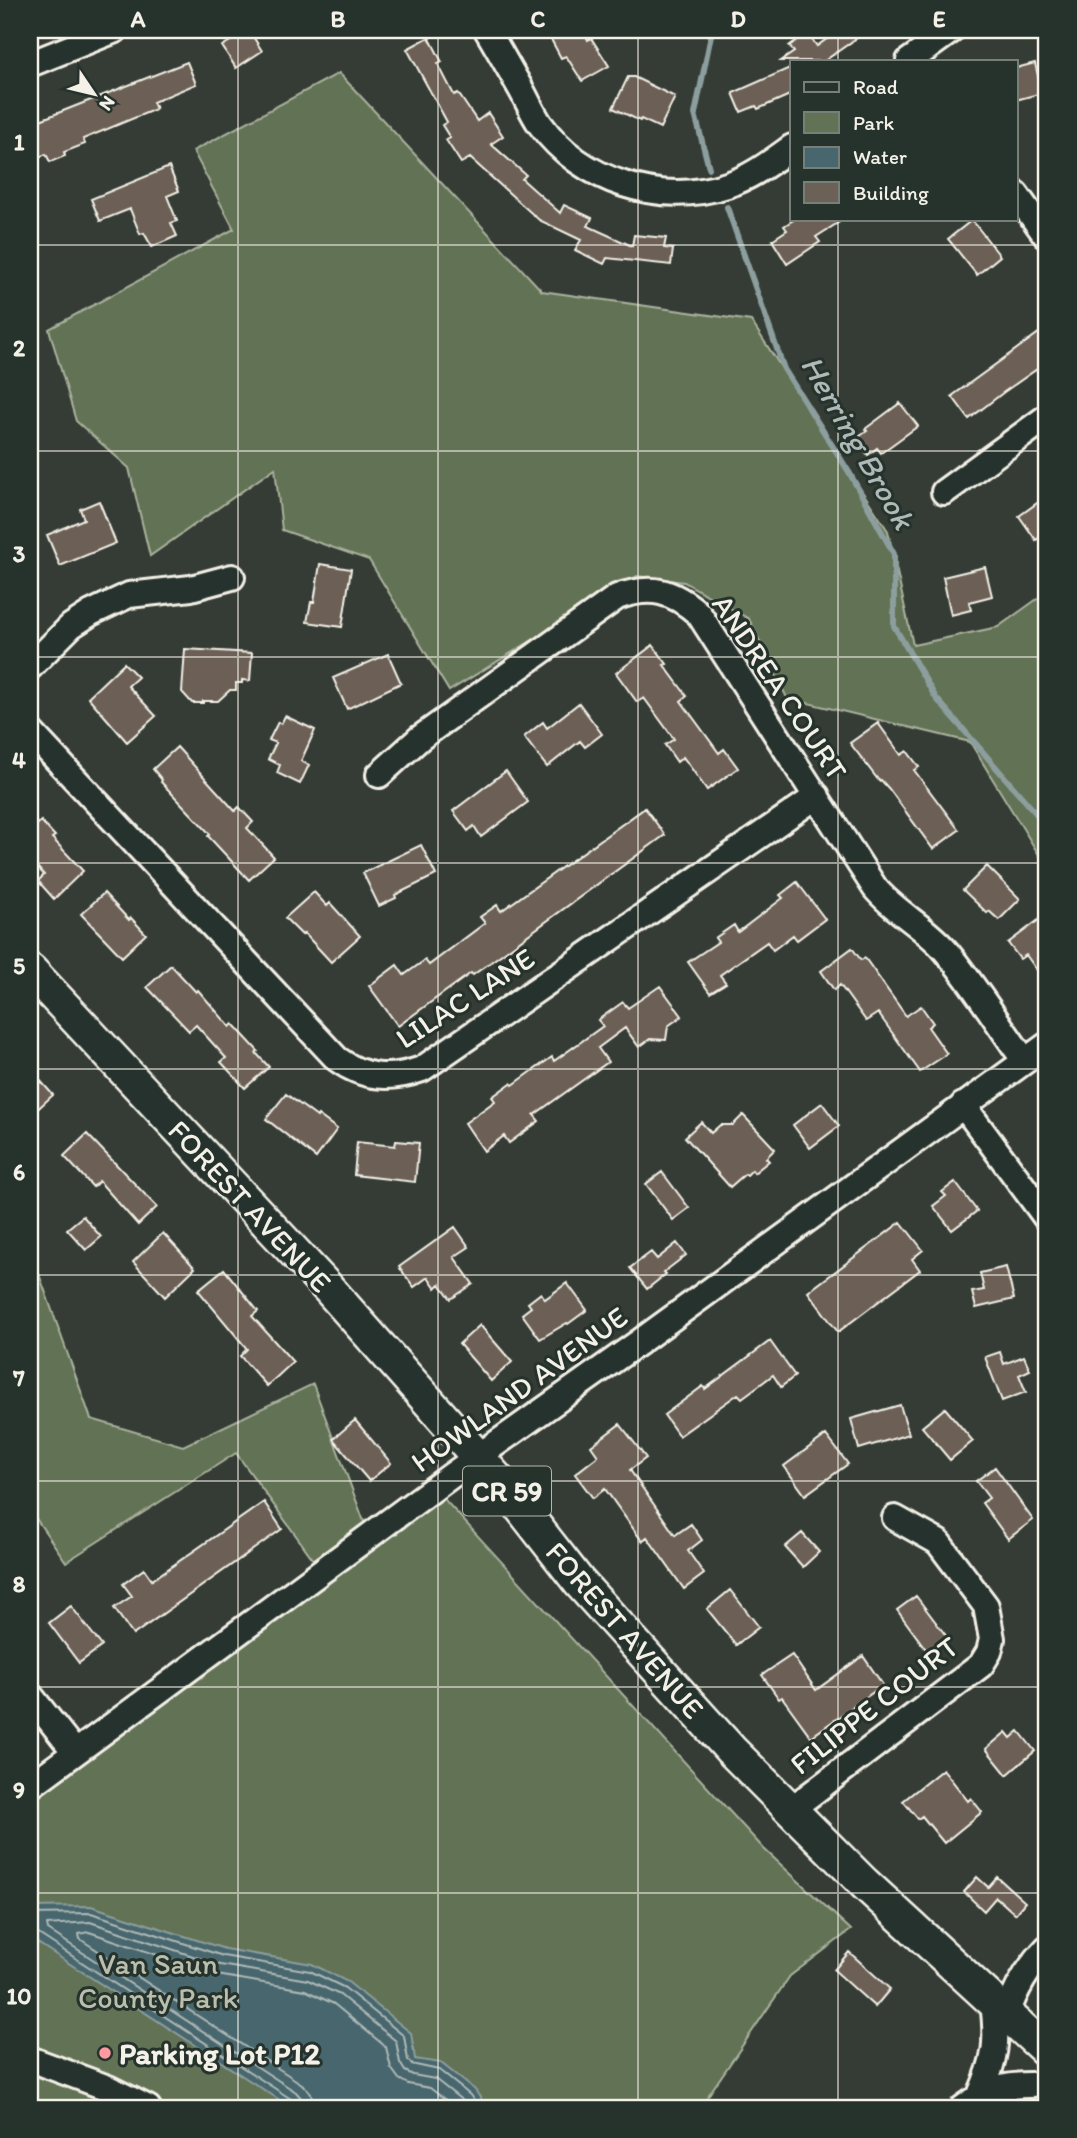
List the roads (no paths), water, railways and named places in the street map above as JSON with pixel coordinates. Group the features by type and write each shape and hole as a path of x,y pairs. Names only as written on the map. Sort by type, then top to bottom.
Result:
{"main road":[{"name":"FOREST AVENUE","path":"30,970 328,1288 478,1456 579,1582 686,1701 864,1883 1047,2051"}],"street":[{"path":"30,64 115,30"},
{"path":"487,30 540,123 575,159 612,181 649,191 698,192 750,176 790,149"},
{"path":"915,60 952,30"},
{"path":"1018,197 1047,237"},
{"path":"944,492 1047,417"},
{"path":"30,667 71,626 129,595 191,588 232,577"},
{"name":"ANDREA COURT","path":"379,775 420,738 617,597 649,590 667,593 684,601 698,614 876,888 892,906 928,933 945,951 1025,1061"},
{"name":"LILAC LANE","path":"30,731 337,1059 366,1075 385,1077 405,1075 422,1069 817,796"},
{"name":"HOWLAND AVENUE","path":"30,1786 478,1456 627,1351 1047,1045"},
{"path":"963,1105 1047,1219"},
{"name":"FILIPPE COURT","path":"790,1810 981,1665 989,1652 992,1639 986,1606 938,1542 895,1518"},
{"path":"30,1695 75,1752"},
{"path":"971,2102 992,2066 1000,2009 1047,1948"},
{"path":"30,2059 107,2088 148,2108"},
{"path":"971,2102 993,2090 1018,2085 1047,2085"}],"water":[{"path":"91,1906 225,1949 312,1964 348,1982 411,2033 415,2059 441,2063 475,2090 487,2108 292,2108 30,1938 30,1907"}],"waterway":[{"name":"Herring Brook","path":"709,168 695,114 712,30"},
{"name":"Herring Brook","path":"727,207 784,369 849,472 894,554 894,626 936,698 1047,826"}],"place":[{"name":"Parking Lot P12","path":"105,2053"}],"park label":[{"name":"Van Saun County Park","path":"158,1980"}]}
